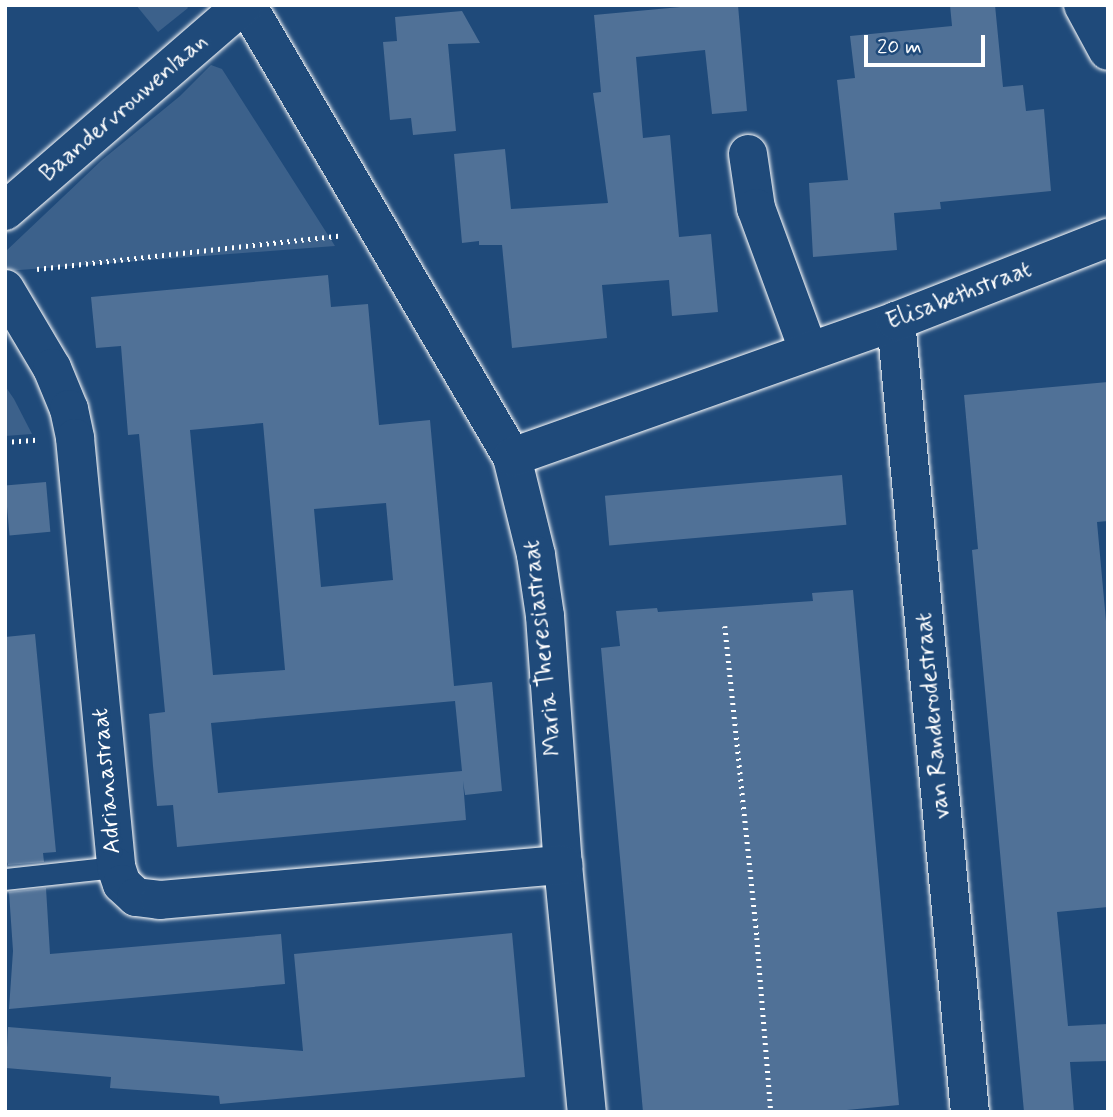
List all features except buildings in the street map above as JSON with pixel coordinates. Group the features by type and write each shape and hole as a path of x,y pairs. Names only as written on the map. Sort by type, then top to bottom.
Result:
{"street":[{"name":"Baandervrouwenlaan","path":"5,211 245,5"},
{"name":"Maria Theresiastraat","path":"245,5 512,457 536,555 545,616 563,865 587,1112"},
{"path":"1083,5 1108,51"},
{"path":"748,154 756,208 809,352"},
{"name":"Elisabethstraat","path":"512,457 896,321 1108,238"},
{"name":"Adrianastraat","path":"19,279 69,409 75,438 116,867 122,884 136,897 160,900 563,865"},
{"name":"van Randerodestraat","path":"896,321 970,1112"}],"lane":[{"path":"5,879 116,867"}],"path":[{"path":"19,279 379,232"},
{"path":"725,626 757,938 771,1112"}],"shaded area":[{"path":"136,5 186,5 188,8 158,32"},
{"path":"211,65 222,69 335,246 6,271 6,251 102,160 180,96"},
{"path":"5,386 14,399 32,434 5,436"}]}
